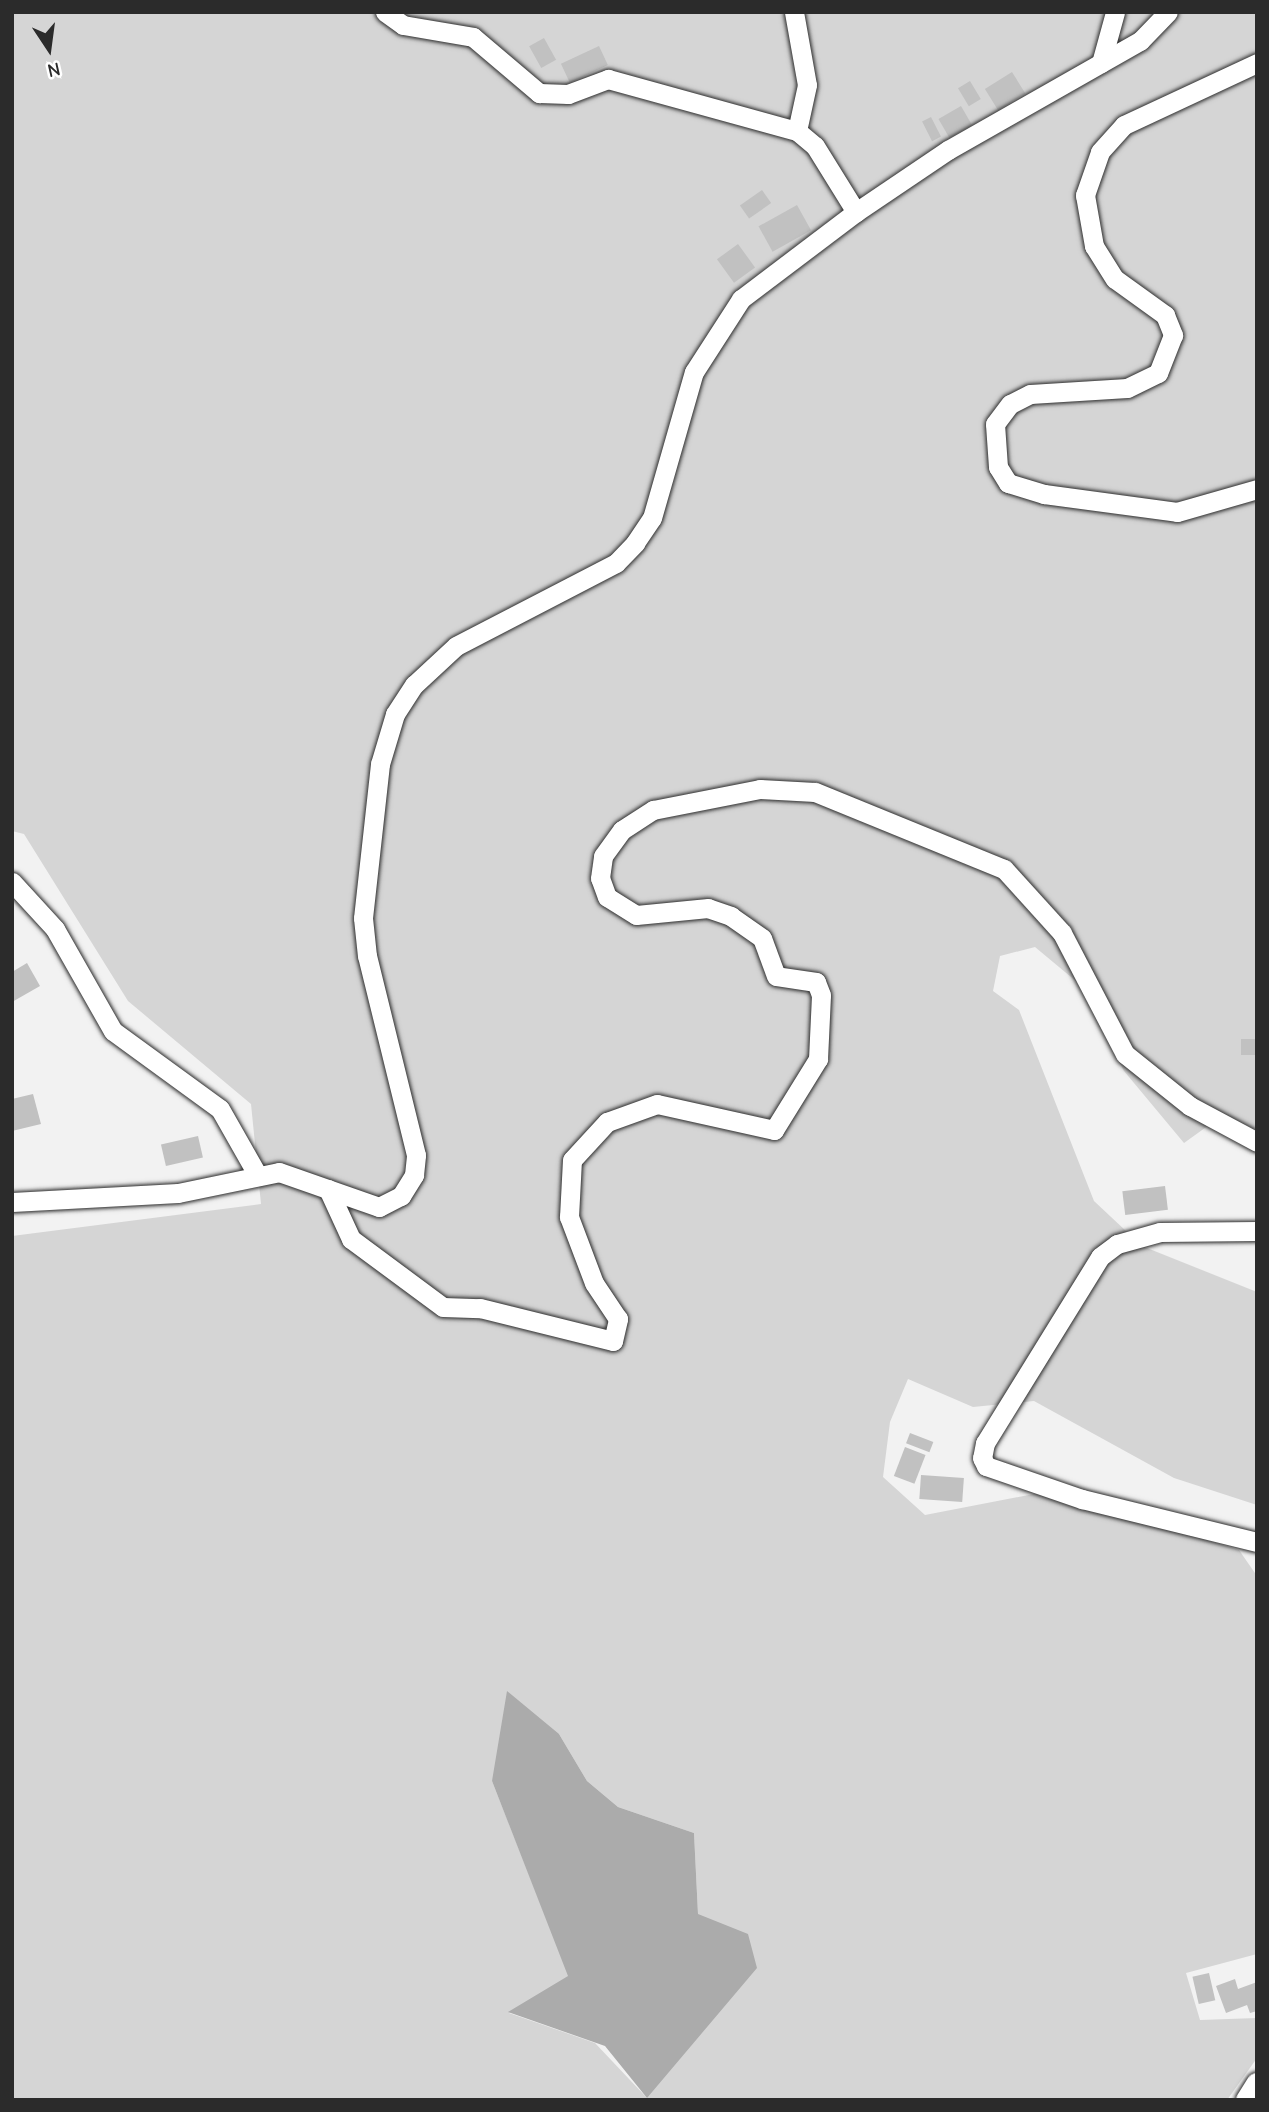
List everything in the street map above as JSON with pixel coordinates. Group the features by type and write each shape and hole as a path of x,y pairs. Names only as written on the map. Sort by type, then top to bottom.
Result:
{"street":[{"path":"385,12 402,25 473,37 539,93 568,94 608,79 797,131 815,146 856,212"},
{"path":"794,12 807,85 797,131"},
{"path":"1101,63 1115,12"},
{"path":"12,1202 178,1194 279,1172 379,1207 401,1196 414,1175 416,1155 367,957 363,918 379,775 395,713 414,685 456,646 616,563 635,543 652,518 674,426 715,332 775,269 856,212 1140,41 1168,12"},
{"path":"1257,63 1124,125 1100,152 1085,195 1094,246 1115,279 1165,315 1173,335 1158,373 1127,388 1030,394 1010,404 995,424 999,467 1008,483 1044,494 1177,512 1257,489"},
{"path":"328,1189 351,1239 443,1307 480,1308 614,1341 618,1319 594,1283 569,1217 572,1160 607,1122 657,1104 774,1130 818,1059 821,995 816,982 776,976 762,938 731,915 708,908 636,915 607,897 600,878 603,856 622,830 653,810 760,789 816,792 1004,869 1062,933 1125,1054 1190,1106 1257,1142"},
{"path":"12,882 55,929 113,1031 220,1109 258,1176"},
{"path":"1257,1231 1160,1233 1117,1244 1100,1256 1012,1396 982,1458 986,1466 1082,1499 1257,1542"},
{"path":"1247,2100 1257,2084"}],"shaded area":[{"path":"12,12 1257,12 1257,1130 1223,1115 1184,1143 1124,1071 1077,982 1035,947 1000,956 993,991 1019,1010 1094,1201 1142,1246 1257,1292 1257,1505 1174,1478 1034,1401 973,1407 908,1379 890,1422 883,1477 925,1515 1049,1491 1239,1550 1257,1576 1257,1954 1186,1973 1200,2020 1257,2018 1257,2058 1227,2100 12,2100 12,1236 261,1204 251,1104 128,1001 24,834 12,831","holes":["559,1734 587,1781 618,1807 694,1833 698,1914 647,2098 595,2043 509,2013 569,1976 492,1781"]},
{"path":"507,1691 559,1734 587,1781 618,1807 694,1833 698,1914 748,1934 757,1968 647,2098 605,2046 508,2012 568,1976 492,1781"}],"building":[{"path":"544,38 556,60 541,68 529,46"},
{"path":"599,46 608,65 570,83 561,64"},
{"path":"1012,72 1025,93 998,110 985,89"},
{"path":"970,81 981,99 969,106 958,88"},
{"path":"961,106 972,125 949,138 938,119"},
{"path":"931,117 941,137 932,141 922,122"},
{"path":"762,190 771,203 749,219 740,205"},
{"path":"797,205 811,230 773,252 759,226"},
{"path":"738,244 755,267 734,283 717,259"},
{"path":"27,963 40,986 12,1002 12,972"},
{"path":"1241,1039 1257,1039 1257,1055 1241,1055"},
{"path":"33,1094 41,1124 12,1131 12,1099"},
{"path":"198,1136 203,1157 166,1166 161,1145"},
{"path":"1165,1186 1168,1210 1125,1215 1122,1191"},
{"path":"910,1433 933,1442 929,1452 906,1443"},
{"path":"905,1447 926,1455 914,1484 894,1476"},
{"path":"921,1475 964,1478 962,1502 919,1499"},
{"path":"1209,1973 1215,2000 1199,2004 1192,1977"},
{"path":"1235,1979 1238,1989 1257,1982 1257,2011 1250,2013 1247,2005 1226,2013 1216,1986"}]}
